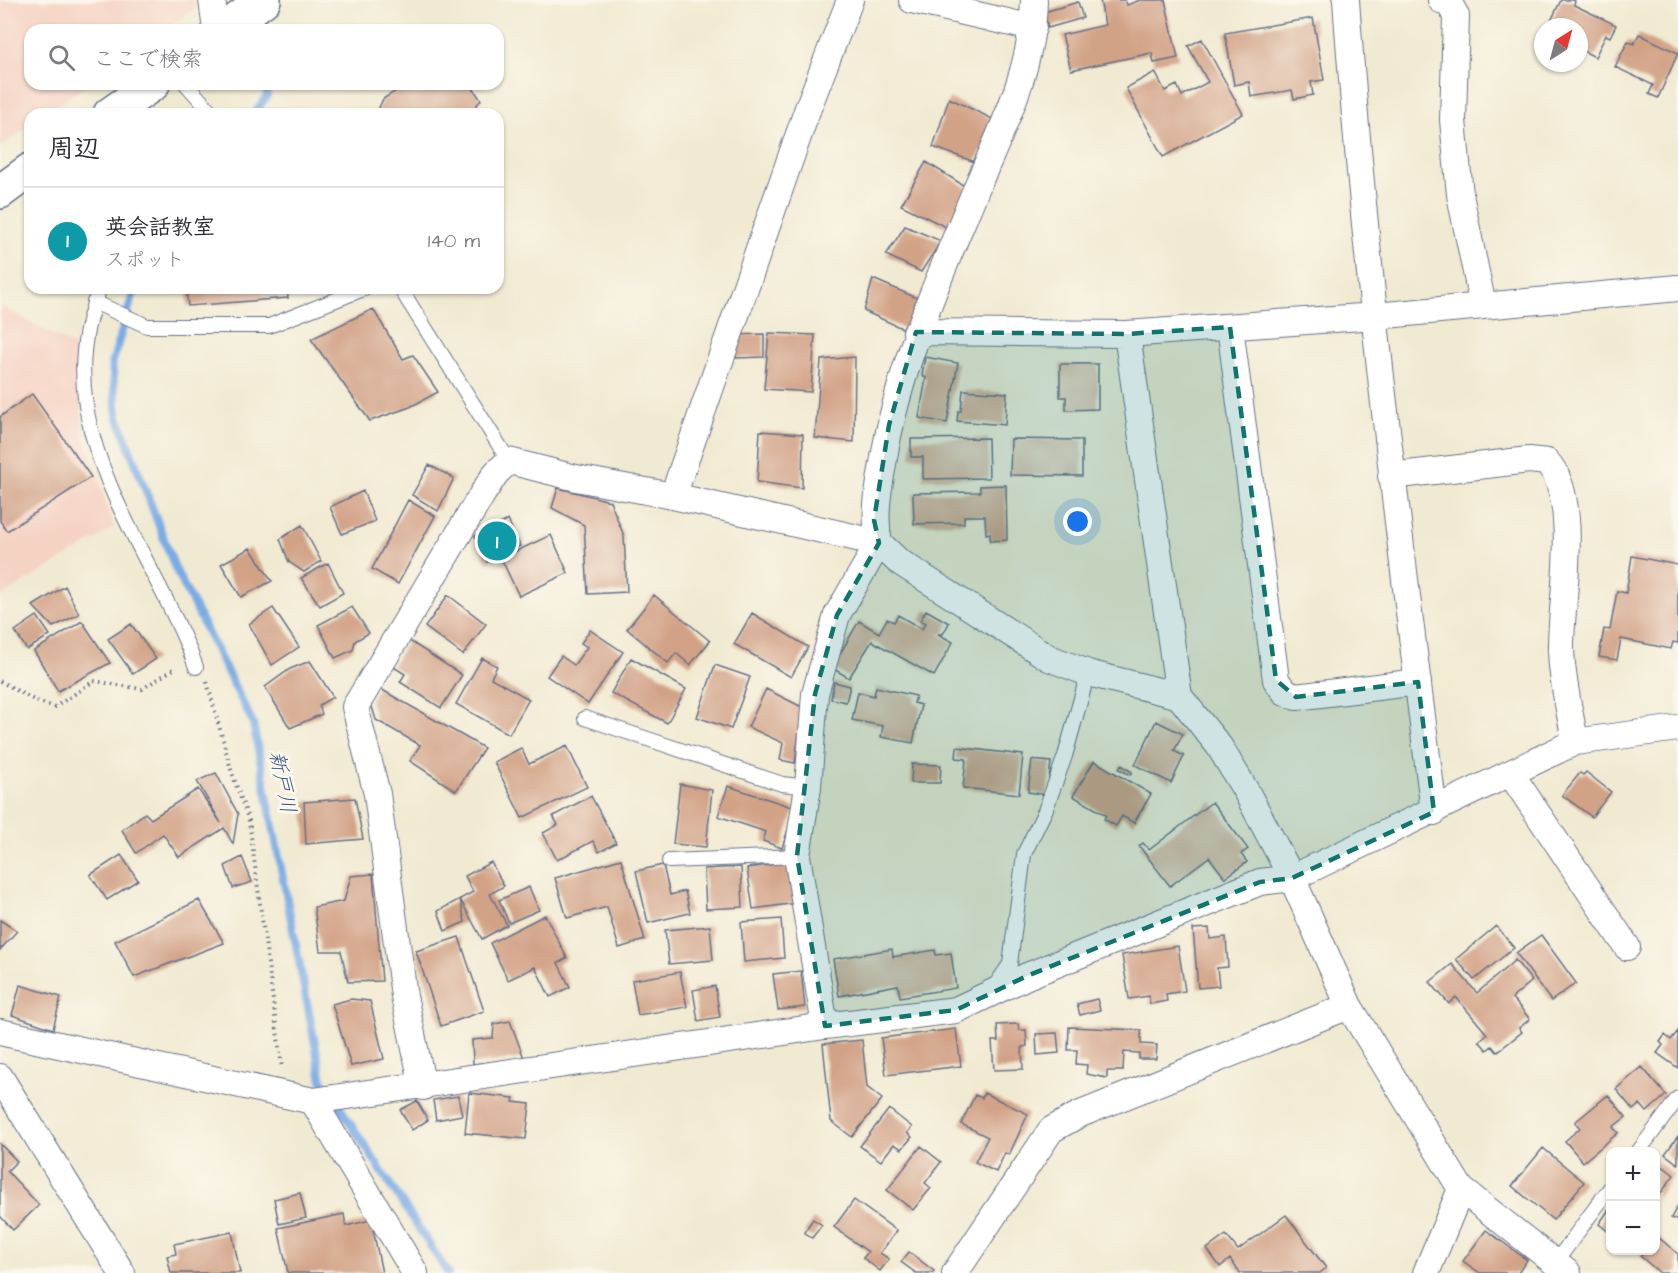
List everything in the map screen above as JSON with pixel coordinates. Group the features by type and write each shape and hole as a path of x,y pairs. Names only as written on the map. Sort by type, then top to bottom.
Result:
{"highway":[{"path":"221,20 264,0"},
{"path":"119,108 144,90"},
{"path":"0,192 24,174"}],"street":[{"path":"673,496 808,108 850,0"},
{"path":"912,0 1033,28"},
{"path":"825,1026 797,856 808,787 815,694 837,615 879,543 874,520 889,425 916,332 1021,85 1033,28 1034,0"},
{"path":"1346,0 1359,177 1391,476 1434,812"},
{"path":"1441,0 1449,3 1456,16 1453,120 1460,195 1483,306"},
{"path":"916,332 1127,334 1375,316 1678,288"},
{"path":"1230,327 1276,680 1285,692 1296,697 1418,682"},
{"path":"1127,334 1179,696 1219,746 1292,878 1349,1006 1461,1189 1561,1268"},
{"path":"423,1087 404,996 377,794 355,706 496,472 509,460 576,478 673,496 879,543 907,567 1049,658 1088,673 1179,696"},
{"path":"1391,476 1529,460 1547,462 1557,473 1563,494 1568,565 1561,648 1575,742"},
{"path":"0,1032 315,1101 423,1087 825,1026 956,1010 990,993 1260,882 1292,878 1434,812 1575,742 1678,728"},
{"path":"1511,774 1627,947"},
{"path":"955,1273 1052,1131 1078,1115 1349,1006"},
{"path":"0,1077 122,1273"},
{"path":"315,1101 415,1273"},
{"path":"1426,1273 1461,1189"}],"lane":[{"path":"191,90 208,108"},
{"path":"97,294 83,345 83,386 91,434 127,527 184,636 196,667"},
{"path":"94,302 147,326 269,326 351,294"},
{"path":"404,294 509,460"},
{"path":"990,993 1010,964 1024,854 1044,811 1065,756 1088,673"},
{"path":"585,718 782,784 808,787"},
{"path":"669,861 797,856"},
{"path":"1642,1147 1678,1098"},
{"path":"1561,1268 1606,1196"}],"path":[{"path":"0,681 36,701 54,707 94,681 142,689 180,665 196,667 206,679 232,773 249,821 285,1095"}],"highlighted area":[{"path":"1230,327 1276,680 1296,697 1418,682 1434,812 1292,878 1260,882 1027,976 956,1010 825,1026 797,856 815,694 837,615 879,543 874,520 889,425 916,332 1127,334"}],"shaded area":[{"path":"0,0 195,0 194,9 173,24 24,24 24,90 79,90 54,108 24,108 24,130 0,148"},
{"path":"0,305 77,348 83,433 114,528 0,597"}],"building":[{"path":"1100,0 1125,0 1127,5 1140,0 1165,0 1178,58 1154,63 1152,53 1071,70 1062,35 1105,25"},
{"path":"1561,0 1573,0 1574,5 1616,25 1610,37 1606,35 1595,57 1588,54 1588,18 1552,18"},
{"path":"1078,2 1083,18 1048,28 1044,12"},
{"path":"1313,18 1324,80 1311,82 1313,95 1294,99 1292,90 1251,97 1249,82 1234,85 1225,33"},
{"path":"1639,34 1678,53 1658,98 1649,94 1653,85 1615,67 1628,41 1634,44"},
{"path":"1202,39 1243,114 1163,157 1126,88 1155,72 1165,91 1177,85 1182,96 1208,82 1188,46"},
{"path":"397,90 474,90 481,100 474,108 379,108 383,99"},
{"path":"949,98 999,122 975,162 933,147"},
{"path":"926,162 974,192 950,229 901,205"},
{"path":"905,226 941,241 921,272 886,255"},
{"path":"873,279 924,301 906,330 864,311"},
{"path":"187,294 288,294 288,298 188,306"},
{"path":"373,309 403,359 413,355 438,392 410,407 370,421 311,339"},
{"path":"769,333 815,335 811,392 764,389"},
{"path":"764,334 764,357 736,358 735,335"},
{"path":"855,357 854,442 815,438 821,360"},
{"path":"925,357 958,363 947,423 919,418 926,378 922,375"},
{"path":"1060,364 1098,364 1098,409 1066,410 1066,397 1060,397"},
{"path":"963,390 1007,393 1005,425 957,421 958,411 961,411"},
{"path":"32,394 91,477 7,531 0,521 0,417"},
{"path":"760,431 803,434 802,488 757,482"},
{"path":"988,438 989,478 923,479 923,457 911,457 911,439"},
{"path":"1011,439 1082,440 1082,476 1010,475"},
{"path":"429,465 454,478 438,511 412,495"},
{"path":"1006,485 1007,540 990,541 990,533 986,534 985,516 964,516 964,523 914,524 913,493 980,492 980,486"},
{"path":"558,488 610,501 624,536 627,592 588,594 584,525 552,508"},
{"path":"363,491 375,521 342,534 330,507"},
{"path":"408,500 435,516 398,584 372,569"},
{"path":"508,520 520,546 487,562 475,536"},
{"path":"302,525 321,561 304,572 289,562 280,539"},
{"path":"551,535 568,573 519,596 501,558"},
{"path":"250,548 272,581 241,597 221,564"},
{"path":"1632,556 1678,565 1678,643 1673,642 1671,649 1621,639 1617,660 1599,657 1604,629 1610,630 1617,591 1626,593"},
{"path":"328,563 343,593 320,606 301,578"},
{"path":"65,586 79,614 53,627 33,606"},
{"path":"448,595 486,624 463,655 425,627"},
{"path":"654,595 710,641 690,665 676,653 668,663 627,629"},
{"path":"352,607 369,633 355,641 353,650 335,658 318,625"},
{"path":"273,608 299,647 272,665 249,624"},
{"path":"926,610 949,623 943,634 938,634 953,642 934,676 872,641 849,678 832,668 859,621 879,633 887,619 894,622 898,615 922,629 926,623 920,621"},
{"path":"752,613 808,647 791,677 734,644"},
{"path":"37,616 50,635 27,650 15,631"},
{"path":"82,621 110,663 58,691 34,651"},
{"path":"131,624 156,659 133,674 108,639"},
{"path":"590,630 623,652 588,704 547,676 561,656 574,665 587,647 581,643"},
{"path":"408,640 462,675 441,708 400,682 405,674 392,666"},
{"path":"482,658 497,666 491,678 529,699 509,734 456,704"},
{"path":"631,658 686,689 667,723 611,693"},
{"path":"310,661 333,697 319,705 322,714 290,728 265,687 290,669"},
{"path":"715,665 750,677 731,729 697,717"},
{"path":"834,682 850,686 846,702 831,699"},
{"path":"377,687 484,748 456,791 410,761 420,745 376,720 370,700"},
{"path":"876,687 916,696 914,703 921,705 913,743 881,737 883,726 852,720 858,692 874,696"},
{"path":"766,689 802,707 795,763 780,760 783,743 748,727"},
{"path":"1156,721 1183,734 1174,751 1184,756 1171,783 1135,765"},
{"path":"567,746 587,787 522,818 494,762 521,748 529,764"},
{"path":"957,747 1023,755 1019,794 963,788 966,759 956,758"},
{"path":"1032,760 1051,762 1047,795 1028,792"},
{"path":"1094,761 1151,794 1134,823 1122,816 1116,826 1104,819 1106,815 1073,796"},
{"path":"912,764 941,765 940,783 911,783"},
{"path":"1121,765 1132,772 1130,775 1119,769"},
{"path":"1586,772 1611,792 1592,817 1562,795 1580,773 1583,775"},
{"path":"216,773 238,814 233,844 224,828 179,857 163,834 136,853 122,830 145,813 151,819 198,789 221,823 197,781"},
{"path":"680,784 712,790 706,847 673,844"},
{"path":"728,786 795,808 782,848 763,841 766,832 718,816"},
{"path":"591,796 616,843 599,852 593,841 557,860 543,833 558,825 553,816"},
{"path":"355,798 363,839 306,844 304,802"},
{"path":"1212,802 1248,849 1241,854 1247,862 1225,878 1209,857 1170,886 1139,846 1143,843 1149,850"},
{"path":"121,855 138,880 107,900 90,875"},
{"path":"242,857 252,882 233,888 225,866"},
{"path":"621,859 645,940 619,948 607,907 567,918 555,878"},
{"path":"491,862 504,886 490,894 507,925 482,939 460,899 473,892 465,876"},
{"path":"790,862 796,903 753,909 747,868"},
{"path":"663,865 670,895 685,891 690,913 648,923 636,871"},
{"path":"741,867 743,907 706,909 704,869"},
{"path":"373,874 382,981 348,982 341,951 320,951 314,907 344,901 351,876"},
{"path":"529,887 539,910 509,923 499,900"},
{"path":"460,899 465,922 445,931 438,911"},
{"path":"199,900 224,943 134,977 115,941"},
{"path":"545,915 567,958 558,963 570,987 550,997 535,967 508,980 490,943"},
{"path":"781,919 784,958 744,962 741,922"},
{"path":"0,920 17,931 0,950"},
{"path":"710,926 713,960 669,964 665,930"},
{"path":"1496,926 1514,948 1474,980 1456,959"},
{"path":"1209,928 1210,939 1226,937 1228,967 1217,968 1219,986 1198,988 1193,929"},
{"path":"1541,935 1576,983 1551,1001 1516,953"},
{"path":"459,937 484,1011 441,1026 416,951"},
{"path":"1178,946 1185,991 1166,994 1167,1001 1150,1004 1149,996 1129,999 1122,955"},
{"path":"892,949 893,957 935,950 936,955 951,953 956,988 900,997 898,985 839,996 833,959"},
{"path":"1515,960 1532,981 1512,998 1530,1019 1519,1028 1522,1032 1497,1052 1492,1046 1487,1050 1479,1041 1487,1034 1456,997 1449,1004 1430,982 1452,964 1477,993"},
{"path":"801,971 805,1007 778,1010 773,974"},
{"path":"680,972 687,1007 638,1015 632,980"},
{"path":"20,985 61,997 53,1029 12,1015"},
{"path":"715,986 720,1017 698,1021 693,990"},
{"path":"351,999 370,1001 384,1059 351,1066 332,1004"},
{"path":"1097,999 1100,1010 1080,1015 1077,1004"},
{"path":"510,1021 524,1058 473,1064 472,1040 493,1038 494,1024"},
{"path":"1018,1024 1019,1030 1026,1030 1027,1046 1022,1047 1023,1069 994,1070 992,1041 998,1041 997,1025"},
{"path":"1069,1027 1141,1030 1141,1044 1157,1045 1156,1059 1139,1059 1139,1053 1124,1052 1123,1071 1107,1071 1107,1078 1086,1074 1087,1065 1076,1064 1077,1050 1068,1050"},
{"path":"956,1029 961,1066 886,1075 881,1038"},
{"path":"1678,1031 1678,1068 1657,1053 1663,1045 1660,1042 1665,1035 1671,1040"},
{"path":"1057,1033 1059,1053 1037,1055 1036,1034"},
{"path":"862,1040 867,1087 882,1099 852,1137 831,1121 823,1044"},
{"path":"1642,1067 1666,1095 1647,1112 1640,1104 1633,1110 1616,1089"},
{"path":"469,1093 514,1098 513,1102 530,1104 526,1139 465,1133"},
{"path":"984,1093 1028,1114 1009,1155 1005,1153 996,1172 975,1162 988,1137 961,1124 975,1095 982,1098"},
{"path":"1608,1095 1626,1117 1613,1127 1618,1133 1583,1162 1565,1141 1580,1128 1575,1122"},
{"path":"458,1096 462,1115 436,1120 433,1100"},
{"path":"417,1101 428,1120 412,1130 400,1110"},
{"path":"889,1109 912,1127 907,1133 912,1137 902,1149 894,1144 881,1161 860,1146"},
{"path":"1678,1136 1678,1164 1665,1154"},
{"path":"0,1144 17,1161 7,1171 39,1205 13,1230 0,1216"},
{"path":"921,1146 941,1162 925,1183 931,1188 913,1210 887,1190"},
{"path":"1543,1148 1584,1182 1553,1220 1512,1186"},
{"path":"1660,1164 1674,1175 1660,1194"},
{"path":"300,1193 306,1218 279,1224 274,1199"},
{"path":"854,1200 897,1231 880,1253 889,1259 880,1271 863,1258 868,1252 834,1227"},
{"path":"1678,1205 1678,1221 1671,1218"},
{"path":"344,1214 346,1226 371,1220 382,1273 288,1273 278,1228"},
{"path":"1606,1214 1606,1230 1599,1224"},
{"path":"1286,1215 1326,1268 1320,1273 1240,1273 1230,1259 1220,1267 1207,1249 1226,1235 1238,1250"},
{"path":"813,1219 822,1225 812,1238 804,1232"},
{"path":"1486,1230 1527,1260 1518,1273 1480,1273 1463,1261"},
{"path":"232,1232 240,1273 171,1273 167,1256 176,1254 174,1244"},
{"path":"1660,1239 1678,1254 1678,1273 1660,1273 1640,1256 1660,1255"},
{"path":"909,1252 934,1271 933,1273 916,1273 901,1262"}],"waterway":[{"name":"新戸川","path":"262,9 264,24"},
{"name":"新戸川","path":"258,108 267,96 266,90"},
{"name":"新戸川","path":"133,294 112,363 117,415 175,568 253,723 322,1080 448,1273"}],"place":[{"name":"英会話教室","path":"497,541"}]}
